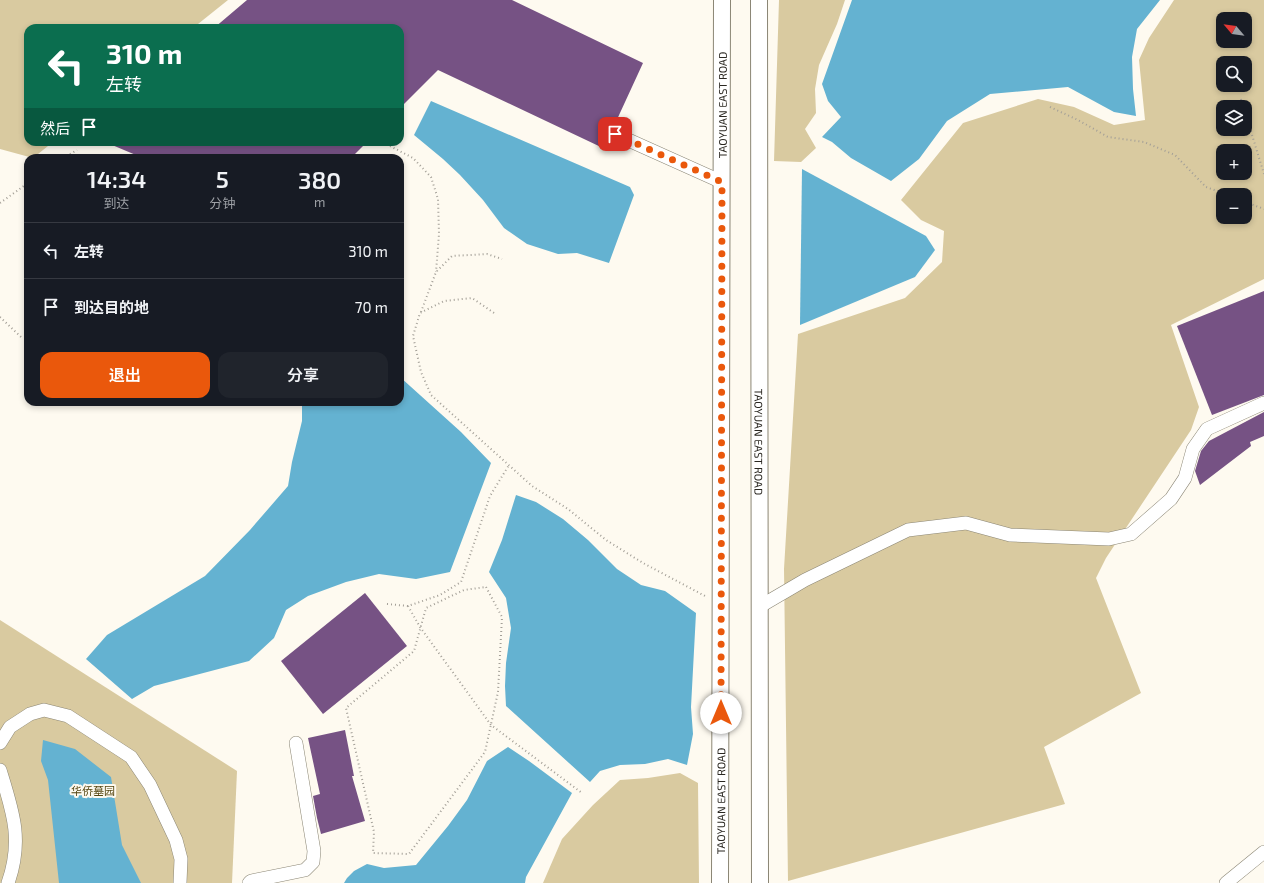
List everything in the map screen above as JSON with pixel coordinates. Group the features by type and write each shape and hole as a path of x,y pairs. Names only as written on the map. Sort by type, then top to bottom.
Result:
{"main road":[{"name":"TAOYUAN EAST ROAD","path":"720,883 722,0"},
{"name":"TAOYUAN EAST ROAD","path":"759,0 760,883"}],"street":[{"path":"615,134 722,182"},
{"path":"760,608 806,580 908,530 966,523 1017,536 1109,539 1131,534 1171,499 1185,478 1193,449 1208,429 1264,403"},
{"path":"0,743 10,727 30,714 44,710 68,716 131,757 150,785 176,840 182,859 180,883"},
{"path":"250,883 251,881 305,870 313,862 314,851 296,743"},
{"path":"0,770 13,813 16,843 12,870 8,883"},
{"path":"1226,883 1264,852"}],"path":[{"path":"1050,107 1078,120 1108,138 1144,142 1175,156 1206,187 1216,191"},
{"path":"1252,135 1264,174"},
{"path":"390,146 413,158 430,177 438,199 439,227 436,272 413,336 421,372 431,395 532,486 568,509 606,540 643,563 721,604"},
{"path":"70,154 77,150"},
{"path":"0,203 24,186"},
{"path":"1252,205 1264,209"},
{"path":"436,272 452,256 488,254 502,259"},
{"path":"420,313 444,301 472,298 494,313"},
{"path":"0,317 21,337"},
{"path":"387,604 408,606 440,595 461,582 490,496 509,465"},
{"path":"486,586 502,617 498,692 491,726 484,752 409,854 373,853 374,832 346,708 414,651 426,608 464,590 486,586"},
{"path":"408,606 420,627 491,726 582,793"}],"green space":[{"path":"0,0 228,0 198,24 24,24 24,146 48,146 38,154 24,154 24,156 0,149"},
{"path":"779,0 845,0 837,24 819,65 815,89 816,113 805,129 816,148 801,162 774,161"},
{"path":"1174,0 1264,0 1264,279 1171,325 1199,407 1191,430 1106,558 1096,578 1141,693 1044,747 1065,804 788,881 784,569 798,334 905,298 942,262 944,231 921,220 901,200 963,123 1038,99 1074,107 1114,125 1145,120 1139,60 1149,38"},
{"name":"华侨墓园","path":"0,620 237,771 232,883 0,883"},
{"path":"680,773 698,783 699,883 543,883 562,839 593,805 620,780 648,778"}],"water":[{"path":"852,0 1160,0 1137,29 1132,57 1136,116 1114,112 1068,87 990,94 947,121 919,159 891,181 851,158 832,142 822,137 841,117 828,101 822,84"},
{"path":"431,101 630,187 634,195 609,263 577,253 558,254 527,244 504,228 483,200 460,175 414,135"},
{"path":"802,169 926,236 935,250 915,277 800,325"},
{"path":"404,381 461,432 491,463 450,572 416,579 379,574 346,582 308,596 286,610 274,638 249,661 154,686 132,699 86,659 107,635 205,576 250,530 288,486 302,421 302,406 404,406"},
{"path":"516,495 536,502 563,519 588,540 617,569 641,585 665,591 696,613 691,707 693,734 687,765 668,759 645,764 620,765 600,771 590,782 506,706 506,663 511,628 506,598 489,572 502,540"},
{"path":"43,740 75,749 111,777 122,845 141,883 59,883 48,780 41,761"},
{"path":"508,747 572,793 526,877 525,883 344,883 354,871 367,864 384,868 416,865 467,800 487,761"}],"building":[{"path":"247,0 512,0 643,63 614,126 608,130 608,138 603,148 438,70 404,104 404,24 219,24"},
{"path":"114,146 363,146 355,154 134,154"},
{"path":"1264,291 1264,395 1212,415 1177,326"},
{"path":"1264,412 1264,436 1250,442 1251,446 1200,485 1195,471 1201,451 1209,441"},
{"path":"365,593 407,646 323,714 281,661"},
{"path":"345,730 354,776 352,776 365,821 321,834 313,796 320,794 308,738"}],"route":[{"path":"615,134 722,182 721,713"}]}
